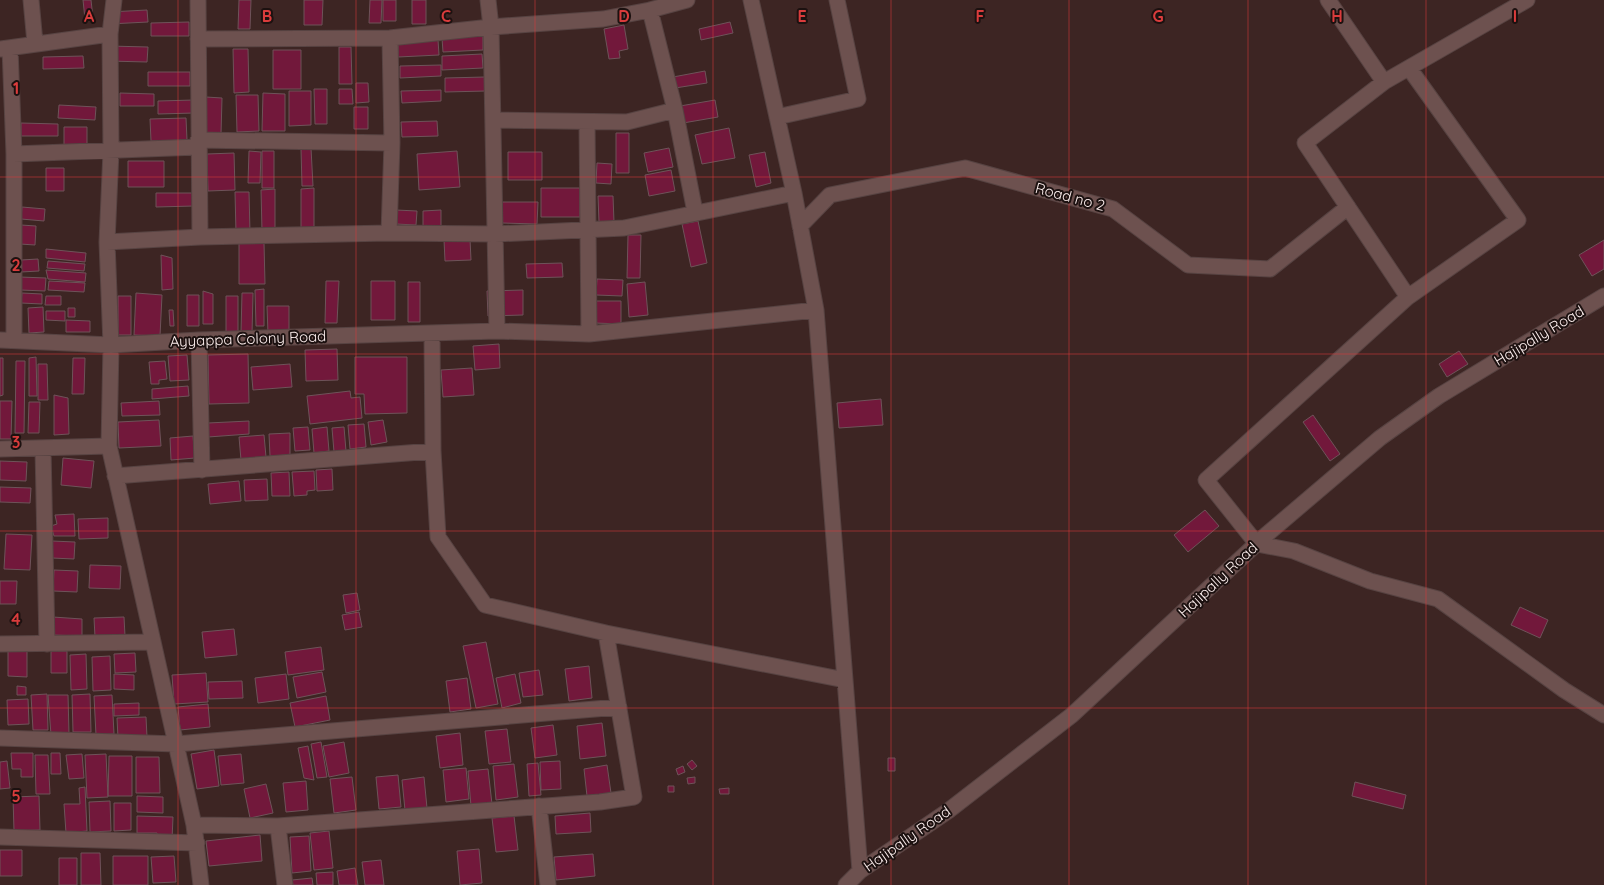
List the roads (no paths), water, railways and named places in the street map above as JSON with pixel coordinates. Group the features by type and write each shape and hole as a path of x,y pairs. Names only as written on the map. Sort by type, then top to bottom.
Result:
{"street":[{"path":"30,0 35,43"},
{"path":"114,0 110,34 111,151 107,242 111,345 109,446 114,476 194,825 201,885"},
{"path":"198,0 200,237"},
{"path":"488,0 492,27 497,331"},
{"path":"198,39 390,38 492,27 603,19 650,10 687,0"},
{"path":"751,0 794,193 816,310 860,871"},
{"path":"777,117 858,99 838,0"},
{"path":"1408,297 1305,143 1384,82 1527,0"},
{"path":"1333,2 1384,82"},
{"path":"650,10 675,110 695,212"},
{"path":"7,340 14,154 5,48 110,34"},
{"path":"389,233 392,143 390,38"},
{"path":"1408,68 1518,220 1408,297 1206,480 1257,544 1294,551 1370,581 1438,599 1564,690 1604,715"},
{"path":"494,120 627,122 675,110"},
{"path":"587,122 589,334"},
{"path":"14,154 111,151 198,144 392,143"},
{"name":"Road no 2","path":"800,226 830,196 965,168 1113,209 1188,265 1270,269 1348,206"},
{"path":"107,242 200,237 389,233 495,234 624,228 794,193"},
{"name":"Hajipally Road","path":"846,885 860,871 948,811 1072,715 1257,544 1343,468 1422,407 1604,296"},
{"name":"Ayyappa Colony Road","path":"7,340 111,345 199,340 432,335 497,331 589,334 816,310"},
{"path":"432,335 438,537 485,605 606,633 845,680"},
{"path":"199,340 202,470"},
{"path":"0,450 109,446"},
{"path":"43,448 47,644"},
{"path":"114,476 434,451"},
{"path":"194,825 278,826 600,802 634,797 606,633"},
{"path":"0,644 152,642"},
{"path":"0,738 176,744 618,706"},
{"path":"539,806 548,885"},
{"path":"278,826 285,885"},
{"path":"0,837 196,843"}]}
